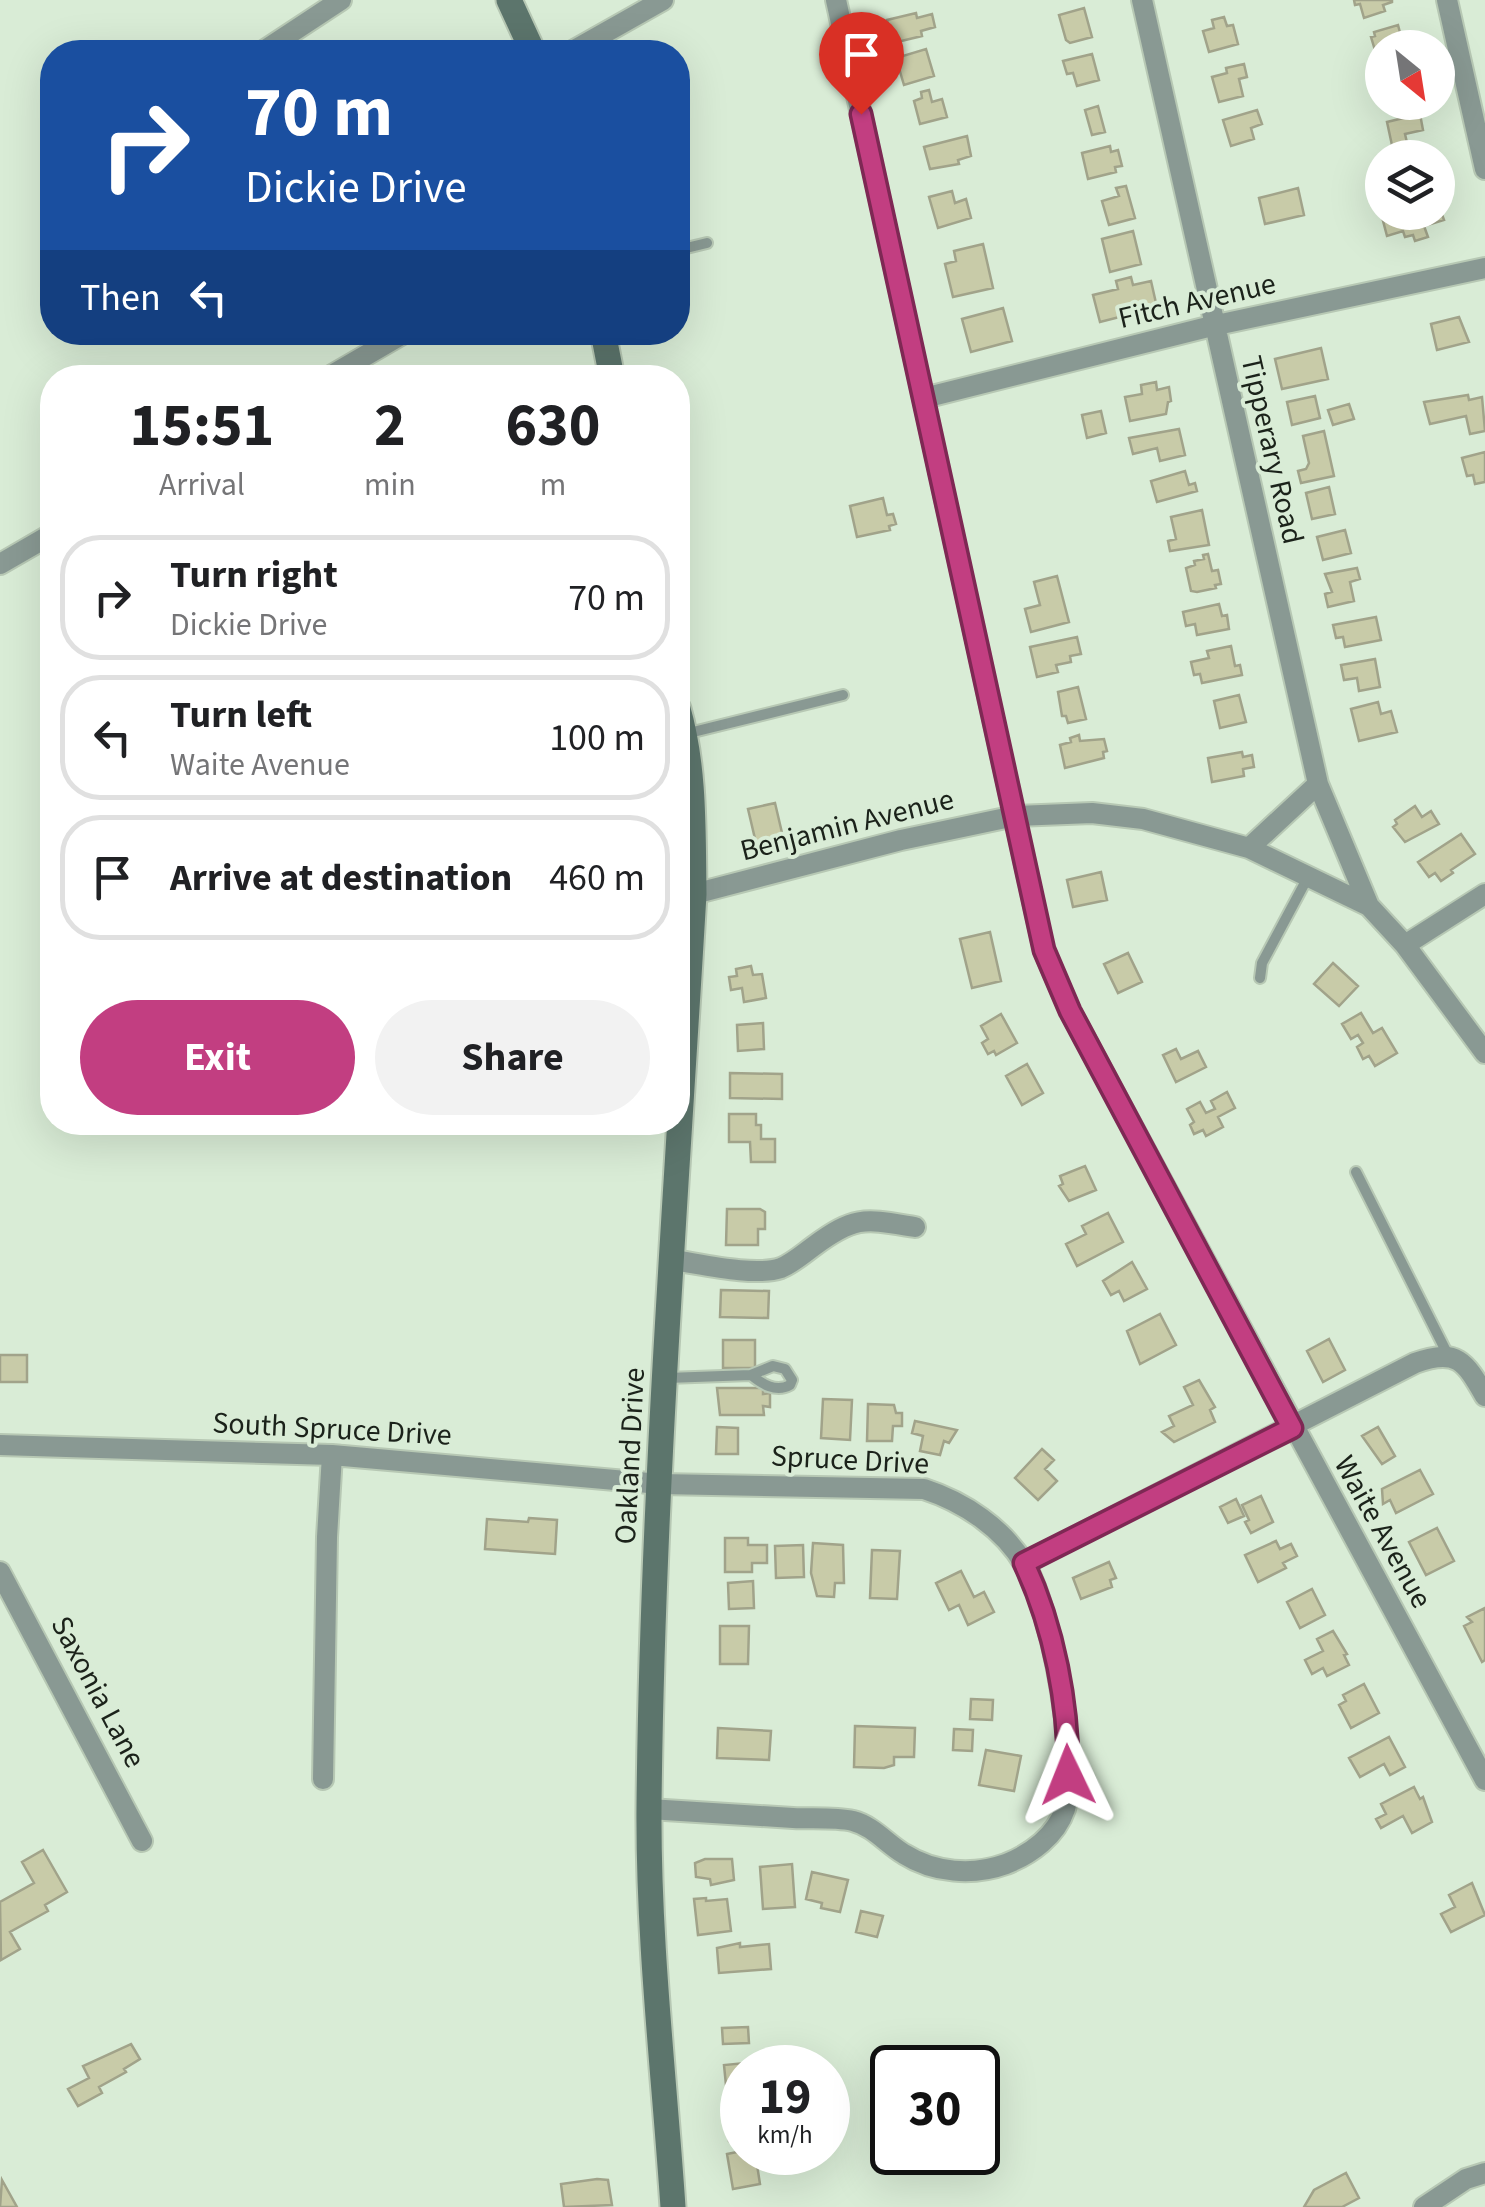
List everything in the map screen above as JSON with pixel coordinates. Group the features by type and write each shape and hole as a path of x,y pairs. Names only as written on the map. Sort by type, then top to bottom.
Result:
{"main road":[{"path":"509,0 527,40"},
{"name":"Oakland Drive","path":"690,787 694,894 690,961"},
{"name":"Oakland Drive","path":"669,2206 649,1809 660,1484 680,1135"}],"street":[{"path":"280,40 341,0"},
{"path":"592,40 663,0"},
{"name":"Waite Avenue","path":"836,0 1044,950 1070,1011 1485,1780"},
{"name":"Tipperary Road","path":"1142,0 1212,326 1318,784 1370,906"},
{"path":"1447,0 1485,169"},
{"name":"Fitch Avenue","path":"924,398 1212,326 1485,268"},
{"path":"349,365 384,345"},
{"path":"0,564 40,541"},
{"path":"1250,848 1318,784"},
{"name":"Benjamin Avenue","path":"694,894 900,840 1015,816 1092,813 1142,819 1250,848 1370,906 1405,945 1485,1053"},
{"path":"1405,945 1485,894"},
{"path":"672,1260 772,1270 792,1262 836,1230 857,1221 915,1226"},
{"path":"1024,1563 1416,1362 1448,1355 1459,1360 1485,1396"},
{"name":"South Spruce Drive","path":"0,1446 332,1455 660,1484"},
{"path":"323,1778 326,1536 332,1455"},
{"name":"Spruce Drive","path":"649,1809 854,1821 906,1856 938,1869 975,1872 1006,1864 1034,1850 1054,1832 1064,1809 1068,1739 1062,1694 1038,1592 1024,1563 976,1514 953,1498 924,1489 660,1484"},
{"name":"Saxonia Lane","path":"0,1572 142,1841"},
{"path":"1424,2207 1466,2179 1485,2173"}],"lane":[{"path":"690,247 707,243"},
{"path":"690,733 842,695"},
{"path":"1260,978 1262,963 1309,876"},
{"path":"1356,1172 1448,1355"},
{"path":"666,1378 751,1375"}],"building":[{"path":"1354,0 1392,2 1383,5 1385,11 1364,18 1360,4 1355,5"},
{"path":"1084,8 1092,37 1070,43 1059,15"},
{"path":"916,13 917,18 932,14 935,27 921,31 922,36 893,43 887,20"},
{"path":"1224,17 1227,26 1233,25 1238,44 1209,52 1203,31 1214,28 1212,20"},
{"path":"926,49 934,76 904,85 896,58"},
{"path":"1092,54 1099,80 1077,86 1063,61"},
{"path":"1244,64 1247,77 1239,79 1243,96 1219,102 1212,77 1227,73 1226,68"},
{"path":"929,90 932,102 942,99 947,117 920,124 914,101 922,98 921,92"},
{"path":"1098,106 1105,132 1092,135 1085,110"},
{"path":"1257,110 1262,124 1251,128 1254,139 1231,146 1223,120"},
{"path":"1421,120 1423,130 1405,134 1406,140 1391,140 1387,122"},
{"path":"967,136 971,156 958,160 959,164 930,169 924,147"},
{"path":"1110,146 1111,152 1118,150 1122,166 1115,167 1116,172 1088,179 1082,153"},
{"path":"1126,186 1135,218 1109,225 1102,201 1119,196 1116,188"},
{"path":"1298,188 1304,215 1265,224 1259,198"},
{"path":"952,191 955,203 966,199 971,218 938,228 929,197"},
{"path":"1385,230 1425,230 1428,237 1415,241 1413,235 1405,237 1403,231 1387,236"},
{"path":"1133,231 1141,264 1110,272 1102,239"},
{"path":"983,244 993,288 953,297 945,264 956,261 954,251"},
{"path":"1131,277 1133,285 1151,281 1156,303 1142,306 1143,311 1100,322 1093,295 1118,289 1116,281"},
{"path":"1003,308 1012,341 971,352 962,319"},
{"path":"1459,317 1469,342 1437,350 1431,324"},
{"path":"1321,348 1328,379 1282,389 1275,359"},
{"path":"1156,382 1157,390 1169,387 1171,401 1166,414 1130,421 1125,397 1142,394 1141,385"},
{"path":"1468,395 1469,400 1482,397 1485,431 1470,434 1466,416 1430,424 1424,402"},
{"path":"1315,396 1320,418 1292,425 1287,402"},
{"path":"1349,404 1354,419 1333,425 1328,410"},
{"path":"1101,411 1106,433 1087,438 1082,415"},
{"path":"1179,429 1185,455 1160,461 1157,448 1133,454 1129,438"},
{"path":"1324,431 1334,476 1301,483 1298,471 1306,469 1309,463 1303,436"},
{"path":"1485,452 1485,482 1475,484 1473,475 1467,476 1462,458"},
{"path":"1185,471 1189,485 1195,483 1197,491 1157,502 1151,481"},
{"path":"1329,487 1335,514 1312,519 1306,493"},
{"path":"883,498 887,515 893,514 896,524 889,526 890,530 857,537 850,506"},
{"path":"1202,510 1209,545 1170,551 1168,541 1176,539 1171,517"},
{"path":"1345,530 1351,553 1323,560 1317,537"},
{"path":"1208,554 1212,571 1218,570 1221,584 1191,591 1186,568"},
{"path":"1357,568 1360,579 1350,582 1354,601 1328,607 1325,594 1332,592 1325,574"},
{"path":"1057,576 1069,622 1031,632 1025,609 1040,605 1034,582"},
{"path":"1219,604 1222,616 1227,615 1229,629 1197,635 1195,624 1186,626 1183,612"},
{"path":"1376,617 1381,640 1345,647 1343,637 1336,638 1333,625"},
{"path":"1077,637 1081,654 1070,656 1071,662 1056,665 1058,672 1037,677 1030,647"},
{"path":"1231,646 1235,666 1240,665 1242,675 1202,683 1200,674 1194,675 1191,662 1209,658 1207,651"},
{"path":"1375,659 1380,687 1359,691 1357,678 1344,680 1341,665"},
{"path":"1078,687 1086,719 1068,723 1066,716 1062,716 1058,692"},
{"path":"1239,695 1246,722 1220,728 1214,701"},
{"path":"1378,702 1381,714 1391,711 1397,732 1359,741 1351,709"},
{"path":"1079,735 1080,741 1104,739 1107,751 1103,752 1104,758 1065,768 1060,745"},
{"path":"1242,752 1243,757 1252,755 1254,767 1243,769 1244,776 1212,782 1208,758"},
{"path":"775,803 783,837 756,843 748,809"},
{"path":"1415,806 1422,817 1431,811 1439,824 1405,842 1393,827 1397,824 1395,820"},
{"path":"1461,834 1475,854 1441,881 1435,873 1429,877 1418,862"},
{"path":"1101,872 1107,900 1073,907 1067,880"},
{"path":"990,932 1001,981 972,988 960,939"},
{"path":"1128,953 1142,982 1118,993 1104,964"},
{"path":"1333,963 1358,986 1339,1006 1314,984"},
{"path":"751,966 753,975 762,974 766,998 744,1002 742,988 731,990 729,977 737,976 736,969"},
{"path":"1361,1013 1373,1033 1382,1028 1397,1053 1375,1066 1369,1056 1363,1059 1357,1047 1363,1043 1358,1035 1351,1039 1342,1024"},
{"path":"1001,1014 1017,1043 996,1055 994,1051 988,1054 982,1043 988,1039 981,1026"},
{"path":"763,1023 764,1049 738,1051 737,1025"},
{"path":"1176,1049 1181,1059 1198,1051 1206,1067 1176,1082 1163,1055"},
{"path":"1027,1064 1043,1093 1022,1105 1006,1076"},
{"path":"730,1073 782,1074 782,1099 730,1098"},
{"path":"1227,1092 1235,1108 1218,1117 1223,1127 1206,1136 1203,1130 1194,1134 1190,1125 1194,1122 1187,1109 1200,1102 1206,1113 1215,1109 1211,1101"},
{"path":"729,1114 756,1114 761,1139 775,1139 775,1162 751,1162 750,1142 729,1142"},
{"path":"1085,1166 1096,1190 1069,1201 1059,1186 1063,1184 1060,1176"},
{"path":"727,1209 765,1212 765,1229 758,1229 758,1245 726,1245"},
{"path":"1108,1213 1123,1242 1077,1266 1066,1244 1086,1234 1082,1226"},
{"path":"1132,1262 1147,1289 1124,1301 1119,1291 1111,1295 1103,1281"},
{"path":"721,1290 769,1291 768,1318 720,1317"},
{"path":"1160,1314 1176,1345 1140,1364 1127,1331"},
{"path":"1329,1339 1345,1370 1323,1382 1307,1351"},
{"path":"723,1340 755,1340 755,1368 723,1368"},
{"path":"0,1355 27,1355 27,1382 0,1382"},
{"path":"1199,1380 1215,1407 1210,1410 1215,1422 1174,1442 1162,1432 1174,1426 1169,1416 1193,1405 1184,1387"},
{"path":"717,1388 763,1388 763,1394 770,1393 770,1407 763,1406 764,1415 720,1415"},
{"path":"823,1399 852,1400 850,1440 821,1438"},
{"path":"868,1404 894,1405 896,1413 902,1413 902,1426 893,1426 892,1441 867,1441"},
{"path":"915,1421 957,1430 949,1443 944,1441 940,1455 920,1451 923,1436 912,1433"},
{"path":"717,1427 738,1428 738,1454 716,1454"},
{"path":"1378,1427 1395,1456 1382,1464 1362,1436"},
{"path":"1042,1449 1054,1460 1045,1469 1057,1481 1038,1500 1015,1478"},
{"path":"1420,1470 1433,1494 1396,1513 1390,1500 1383,1504 1382,1489"},
{"path":"1261,1496 1273,1522 1251,1533 1242,1505"},
{"path":"1236,1499 1244,1516 1228,1523 1220,1507"},
{"path":"529,1518 557,1520 555,1554 485,1549 487,1519 528,1522"},
{"path":"1437,1528 1454,1561 1426,1575 1409,1542"},
{"path":"725,1538 748,1538 748,1545 767,1545 767,1563 752,1563 752,1572 725,1572"},
{"path":"1276,1541 1280,1549 1291,1544 1297,1556 1283,1563 1286,1568 1258,1582 1245,1555"},
{"path":"813,1543 843,1545 844,1583 835,1583 834,1597 817,1596 811,1573"},
{"path":"803,1545 804,1577 776,1578 775,1546"},
{"path":"872,1550 900,1551 897,1599 870,1598"},
{"path":"1109,1562 1116,1578 1110,1580 1112,1587 1081,1599 1073,1578"},
{"path":"961,1571 974,1597 984,1592 994,1612 968,1625 959,1605 949,1610 936,1583"},
{"path":"753,1581 754,1608 729,1609 728,1583"},
{"path":"1312,1589 1325,1615 1300,1628 1287,1602"},
{"path":"1485,1608 1482,1662 1464,1626 1472,1622 1467,1617"},
{"path":"720,1626 749,1626 748,1664 720,1664"},
{"path":"1333,1631 1349,1665 1327,1676 1323,1668 1312,1674 1305,1660 1323,1651 1317,1639"},
{"path":"1364,1684 1379,1713 1351,1728 1339,1705 1346,1701 1343,1695"},
{"path":"971,1699 993,1700 992,1720 970,1719"},
{"path":"855,1726 915,1728 914,1757 894,1757 894,1765 884,1768 854,1767"},
{"path":"718,1728 771,1731 769,1760 717,1758"},
{"path":"954,1729 973,1730 972,1751 953,1750"},
{"path":"1389,1737 1405,1767 1390,1775 1384,1764 1360,1777 1349,1758"},
{"path":"986,1750 1021,1756 1014,1791 979,1785"},
{"path":"1414,1787 1420,1799 1423,1797 1432,1822 1412,1833 1403,1816 1381,1828 1376,1819 1386,1814 1381,1804"},
{"path":"43,1850 67,1892 45,1905 48,1911 10,1932 20,1949 1,1960 0,1902 34,1883 22,1862"},
{"path":"732,1859 734,1880 711,1885 710,1879 696,1877 695,1863"},
{"path":"792,1864 795,1907 763,1909 760,1867"},
{"path":"812,1872 848,1880 840,1912 821,1908 822,1903 806,1899"},
{"path":"1472,1883 1485,1915 1451,1932 1441,1914 1455,1907 1449,1895"},
{"path":"694,1899 727,1899 731,1931 698,1935"},
{"path":"861,1911 883,1916 877,1937 856,1932"},
{"path":"740,1943 740,1947 769,1944 771,1969 719,1973 717,1948"},
{"path":"748,2027 749,2043 723,2044 722,2028"},
{"path":"131,2044 140,2059 99,2087 102,2093 78,2106 68,2089 89,2078 83,2066"},
{"path":"1346,2173 1359,2198 1342,2207 1304,2207 1314,2190"},
{"path":"731,2175 759,2175 760,2184 733,2189"},
{"path":"2,2180 17,2207 0,2207"},
{"path":"608,2180 612,2205 564,2207 561,2184"}],"route":[{"path":"861,114 1044,950 1070,1011 1292,1428 1024,1563 1038,1592 1062,1694 1068,1775"}]}
